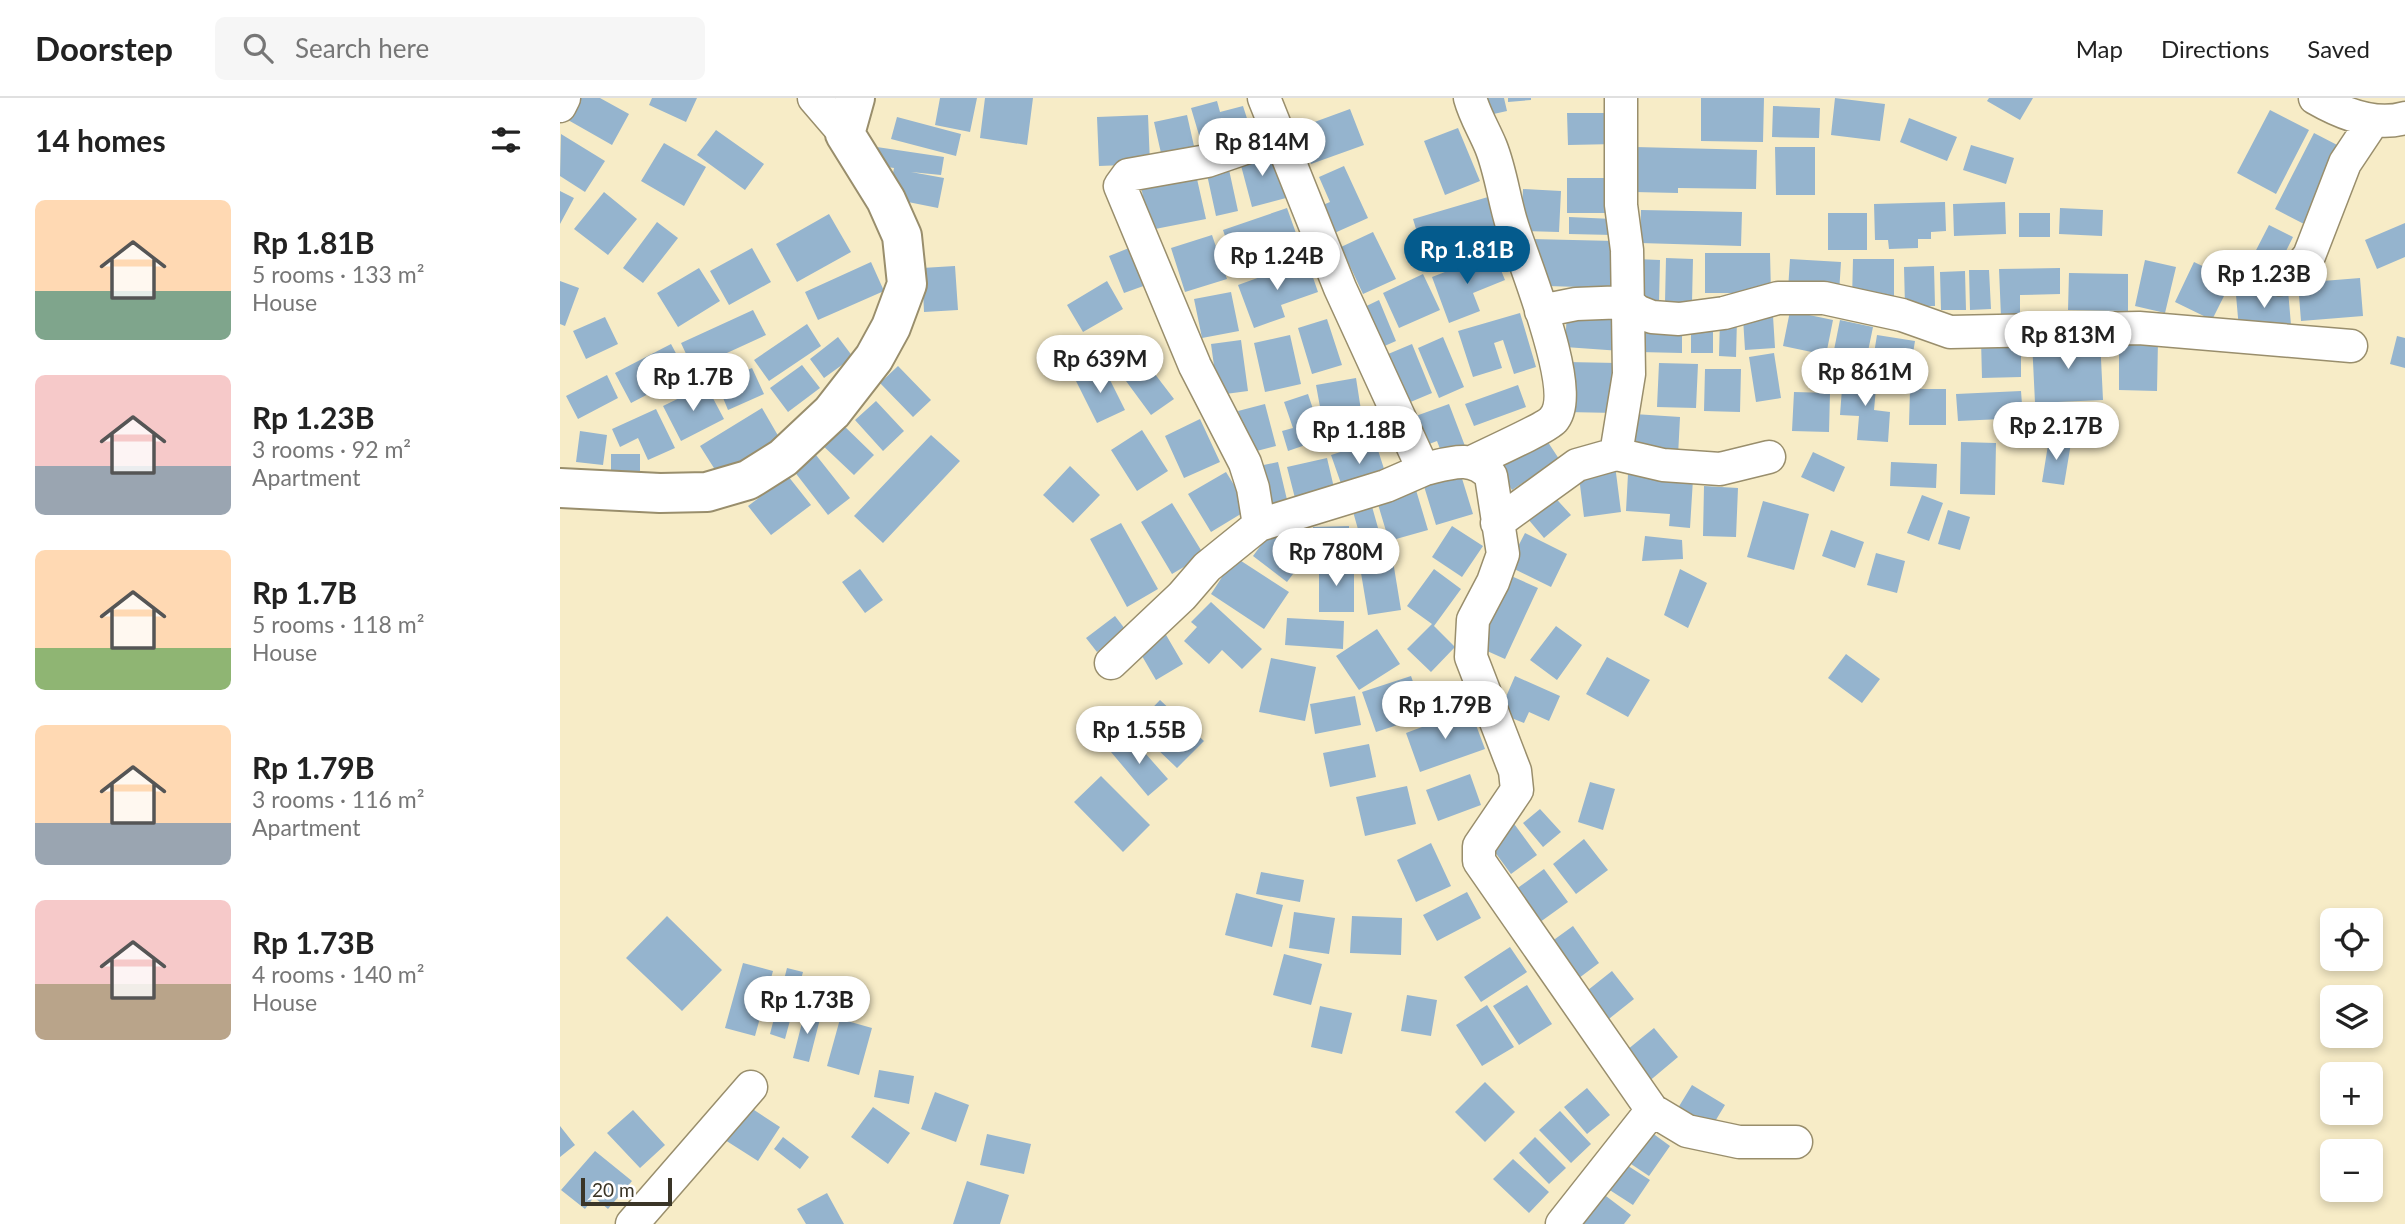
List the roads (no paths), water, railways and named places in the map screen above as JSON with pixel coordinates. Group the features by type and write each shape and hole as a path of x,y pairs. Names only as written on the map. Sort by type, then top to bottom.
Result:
{"street":[{"path":"560,106 564,98"},
{"path":"560,488 660,493 708,492 748,480 783,458 832,412 874,358 891,327 907,284 902,236 850,116 814,98"},
{"path":"1264,98 1340,288 1425,469"},
{"path":"1111,663 1182,596 1207,567 1259,525 1386,486 1425,469 1472,462 1553,421 1560,406 1560,384 1555,358 1511,225 1492,149 1470,98"},
{"path":"1616,454 1629,374 1627,250 1621,205 1621,98"},
{"path":"2315,98 2334,109 2373,121 2405,118"},
{"path":"2280,279 2299,268 2309,256 2345,163 2373,121"},
{"path":"1259,525 1253,488 1244,463 1195,366 1120,186 1128,175 1207,161 1280,136"},
{"path":"1541,311 1576,304 1627,302 1652,317 1679,319 1724,313 1777,298 1824,298 1902,315 1950,332 2138,328 2351,346"},
{"path":"1497,523 1577,465 1616,454 1663,465 1720,469 1769,457"},
{"path":"1472,462 1483,466 1491,476 1503,554 1493,582 1473,620 1471,657 1515,771 1517,790 1479,846 1479,861 1652,1110 1688,1131 1739,1142 1796,1142"},
{"path":"632,1224 751,1087"},
{"path":"1562,1224 1652,1110"}]}
